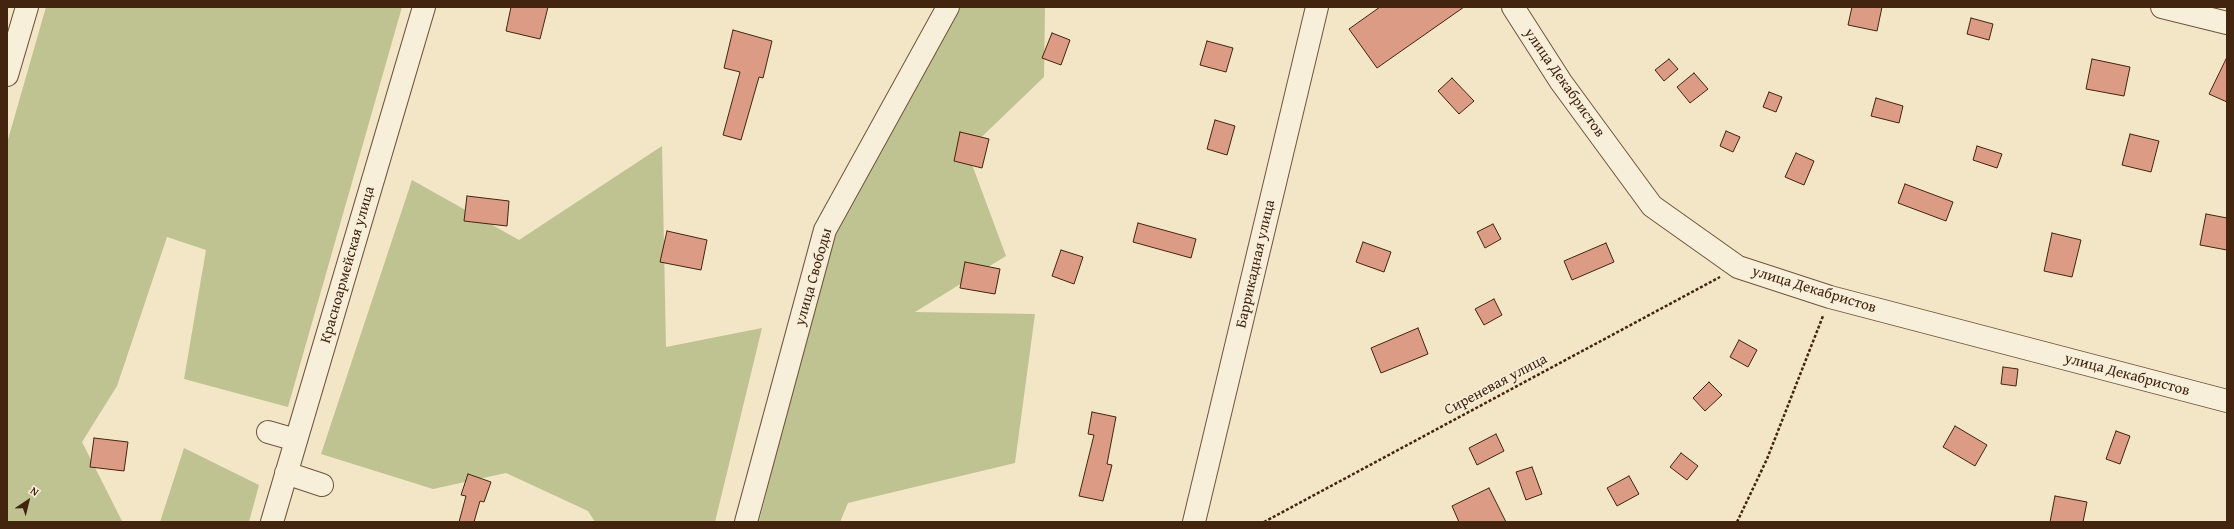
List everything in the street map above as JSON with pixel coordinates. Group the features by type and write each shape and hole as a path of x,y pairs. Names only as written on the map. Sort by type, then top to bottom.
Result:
{"street":[{"path":"7,75 27,7"},
{"name":"Красноармейская улица","path":"272,522 424,7"},
{"name":"улица Свободы","path":"746,522 825,230 948,7"},
{"name":"Баррикадная улица","path":"1194,522 1317,7"},
{"name":"улица Декабристов","path":"1513,7 1561,82 1652,206 1738,267 1830,297 2227,401"},
{"path":"2162,7 2227,23"},
{"path":"268,432 296,440"},
{"path":"286,473 322,485"}],"path":[{"name":"Сиреневая улица","path":"1264,522 1738,267"},
{"path":"1737,522 1767,459 1830,297"}],"green space":[{"path":"46,7 402,7 288,407 184,379 206,250 167,237 117,386 82,442 122,521 153,522 7,522 7,143"},
{"path":"961,7 1045,7 1044,77 967,151 1006,256 915,312 1035,314 1015,463 848,503 840,522 759,522 833,225"},
{"path":"662,146 666,347 762,328 715,522 595,522 588,511 506,473 433,489 321,454 412,180 519,240"},
{"path":"184,448 259,485 249,522 160,522"}],"building":[{"path":"511,7 548,7 540,39 506,31"},
{"path":"1380,7 1464,7 1377,68 1349,29"},
{"path":"1852,7 1882,7 1877,31 1848,25"},
{"path":"1971,18 1993,24 1989,40 1967,34"},
{"path":"733,30 772,41 763,78 759,77 741,140 723,135 740,72 724,68"},
{"path":"1052,33 1070,40 1061,65 1042,58"},
{"path":"1207,41 1233,48 1226,72 1200,65"},
{"path":"2227,57 2227,102 2209,94"},
{"path":"1669,59 1678,69 1664,81 1655,70"},
{"path":"2092,59 2130,67 2124,96 2086,89"},
{"path":"1694,73 1708,89 1690,103 1677,87"},
{"path":"1452,78 1474,101 1459,114 1438,91"},
{"path":"1769,92 1782,97 1776,112 1763,107"},
{"path":"1876,98 1903,106 1899,123 1871,116"},
{"path":"1215,120 1235,126 1227,155 1207,149"},
{"path":"1726,131 1740,137 1733,152 1720,146"},
{"path":"960,132 989,139 982,168 954,161"},
{"path":"2130,134 2159,141 2151,172 2122,165"},
{"path":"1977,146 2002,154 1997,168 1973,160"},
{"path":"1796,153 1814,161 1804,185 1785,177"},
{"path":"1905,184 1953,202 1946,221 1898,203"},
{"path":"467,196 509,201 507,226 464,221"},
{"path":"2206,214 2227,218 2227,250 2200,245"},
{"path":"1138,223 1196,239 1191,258 1133,242"},
{"path":"1493,224 1501,239 1485,248 1477,232"},
{"path":"667,231 707,240 701,270 660,262"},
{"path":"2052,233 2081,240 2072,277 2044,271"},
{"path":"1363,242 1391,252 1384,272 1356,262"},
{"path":"1606,243 1614,262 1572,280 1564,261"},
{"path":"1061,250 1083,257 1074,284 1052,276"},
{"path":"965,262 1000,269 995,294 960,288"},
{"path":"1494,299 1502,315 1484,325 1475,309"},
{"path":"1418,328 1428,354 1381,373 1371,348"},
{"path":"1739,340 1757,350 1748,367 1730,357"},
{"path":"2003,367 2018,369 2016,386 2001,384"},
{"path":"1709,382 1722,395 1705,411 1693,398"},
{"path":"1092,412 1116,417 1107,464 1112,465 1103,501 1079,496 1094,435 1088,434"},
{"path":"1955,426 1987,445 1975,466 1943,447"},
{"path":"2116,431 2130,436 2120,464 2106,459"},
{"path":"1496,434 1504,451 1477,465 1469,448"},
{"path":"94,438 128,442 124,471 90,467"},
{"path":"1681,453 1698,466 1687,480 1670,467"},
{"path":"1532,467 1542,494 1526,500 1516,472"},
{"path":"468,474 491,482 484,502 480,501 474,522 459,522 466,496 461,495"},
{"path":"1629,476 1639,494 1617,506 1607,488"},
{"path":"1489,488 1506,522 1459,522 1452,506"},
{"path":"2055,496 2087,502 2083,522 2050,522"}]}
